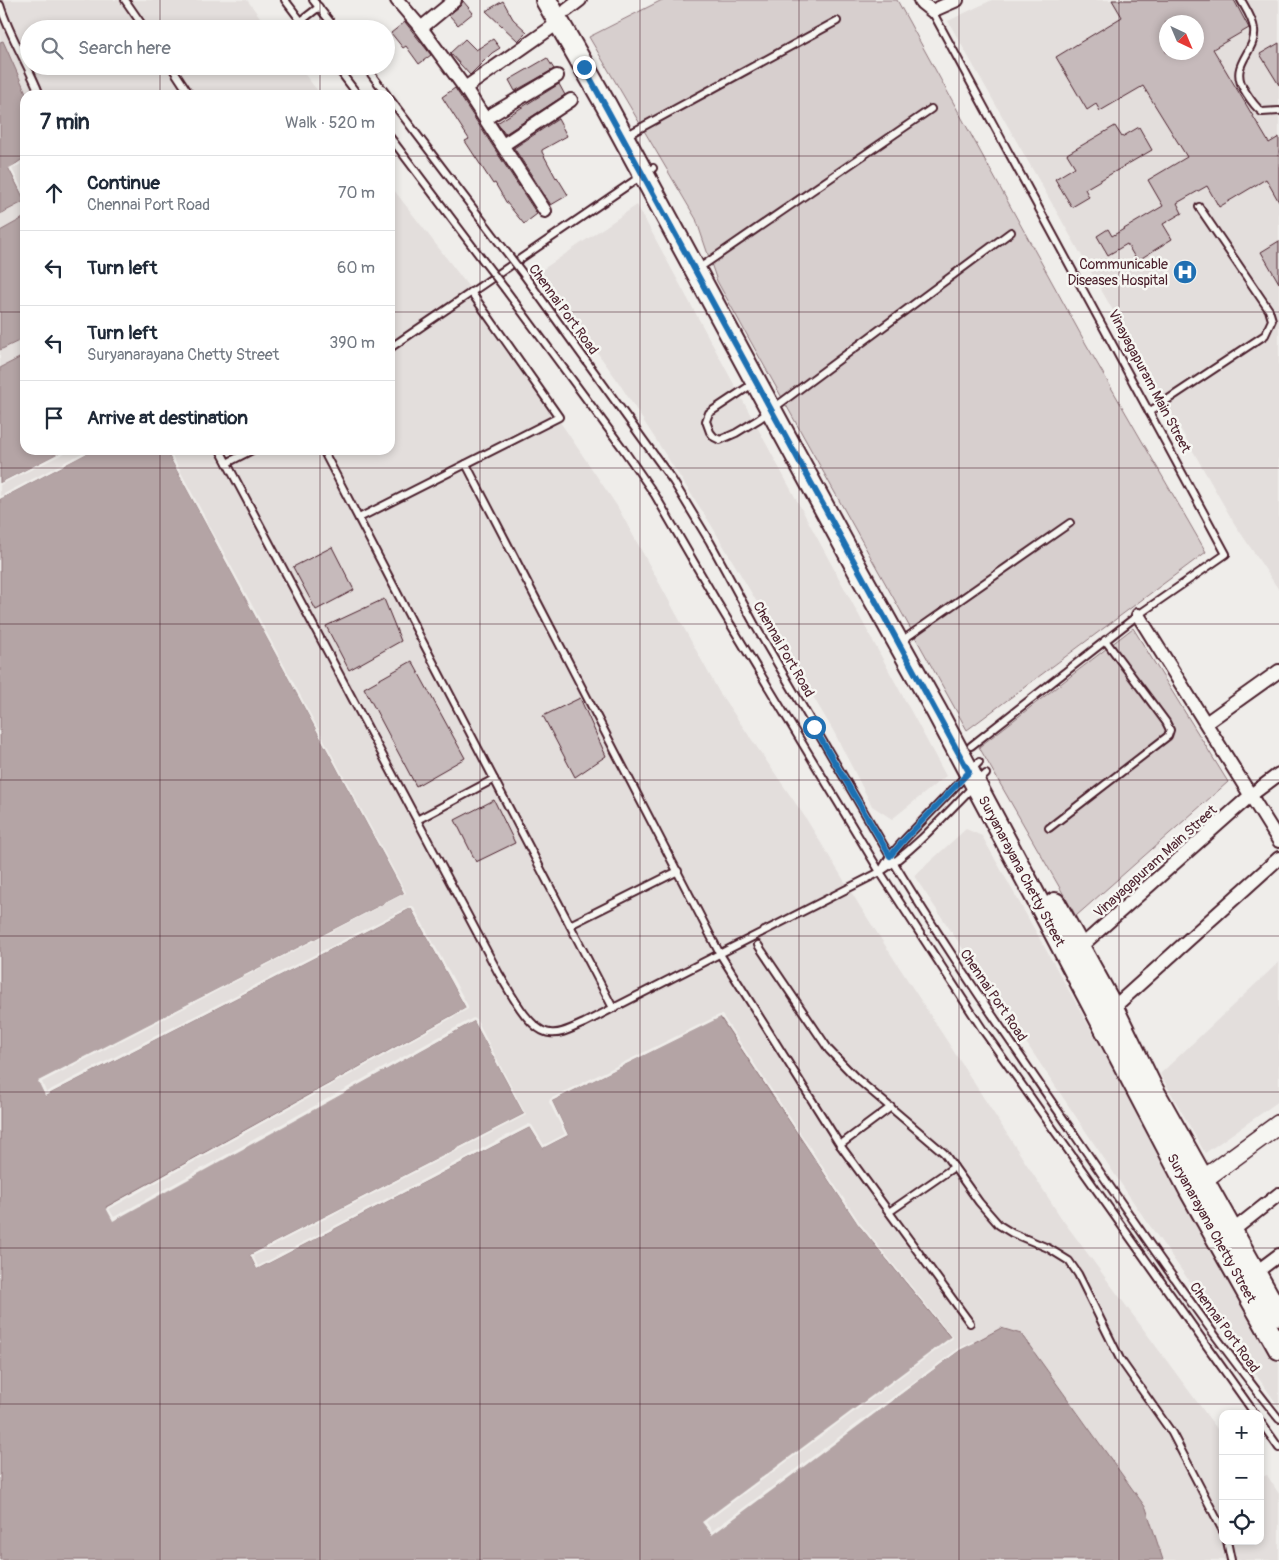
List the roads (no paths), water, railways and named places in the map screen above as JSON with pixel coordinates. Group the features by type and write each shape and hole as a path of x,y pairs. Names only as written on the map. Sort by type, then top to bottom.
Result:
{"main road":[{"name":"Suryanarayana Chetty Street","path":"546,0 566,8 633,132 648,171 756,382 776,407 835,501 976,768 1040,905 1196,1185 1279,1349"},
{"name":"Suryanarayana Chetty Street","path":"566,8 606,105 705,264 776,407 976,768 1113,1008 1196,1185 1231,1232 1279,1315"}],"street":[{"path":"421,28 455,0"},
{"name":"Vinayagapuram Main Street","path":"920,0 922,4 932,11"},
{"path":"932,11 957,0"},
{"path":"402,2 486,118 545,211"},
{"path":"465,88 566,8"},
{"path":"486,118 557,76"},
{"path":"503,145 572,100"},
{"path":"1138,615 1279,841"},
{"path":"1206,723 1279,671"},
{"name":"Vinayagapuram Main Street","path":"1079,948 1251,796 1279,774"},
{"path":"1113,1008 1279,858"},
{"path":"1196,1185 1279,1124"},
{"path":"1231,1232 1279,1194"},
{"path":"1256,1273 1279,1255"}],"lane":[{"path":"125,0 139,20"},
{"path":"285,0 300,20"},
{"path":"313,0 329,20"},
{"path":"1241,0 1254,29 1253,39 1240,66 1238,76 1242,87 1255,107 1262,112 1279,111"},
{"path":"0,6 5,22 20,53"},
{"path":"302,20 319,7"},
{"name":"Vinayagapuram Main Street","path":"932,11 1226,554 1105,640 976,768"},
{"path":"633,132 836,20"},
{"path":"30,75 38,90"},
{"path":"177,75 187,90"},
{"path":"343,75 354,90"},
{"path":"372,75 383,90"},
{"name":"Chennai Port Road","path":"395,106 524,275 637,430 677,489 710,542 756,627 894,863 993,1017 1224,1350 1279,1419"},
{"path":"705,264 931,109"},
{"name":"Chennai Port Road","path":"395,144 621,446 654,495 880,872 983,1030 1252,1410"},
{"path":"395,345 648,171"},
{"path":"1149,412 1265,335 1272,320 1269,310 1199,207"},
{"path":"756,382 709,413 706,421 714,437 720,440 726,438 776,407 1011,232"},
{"path":"359,518 559,417 471,292"},
{"path":"223,455 499,974 517,1003 535,1026 543,1031 551,1033 560,1032 584,1023 880,872 894,863 976,768"},
{"path":"227,462 242,455"},
{"path":"326,455 613,1008"},
{"path":"466,464 720,954 840,1146 970,1323"},
{"path":"907,637 1070,523"},
{"path":"1049,828 1168,736 1170,730 1105,640"},
{"path":"880,872 890,856 908,835 976,768"},
{"path":"417,820 494,779"},
{"path":"570,925 678,871"},
{"path":"758,945 829,1050 856,1078 944,1154 979,1202 999,1225 1012,1233 1048,1248 1068,1261 1078,1274 1120,1359 1172,1433 1219,1524"},
{"path":"840,1146 891,1107"},
{"path":"889,1212 954,1167"},
{"path":"1264,1427 1279,1448"},
{"path":"1228,1545 1231,1560"}],"place":[{"name":"Communicable Diseases Hospital","path":"1185,272"}]}
